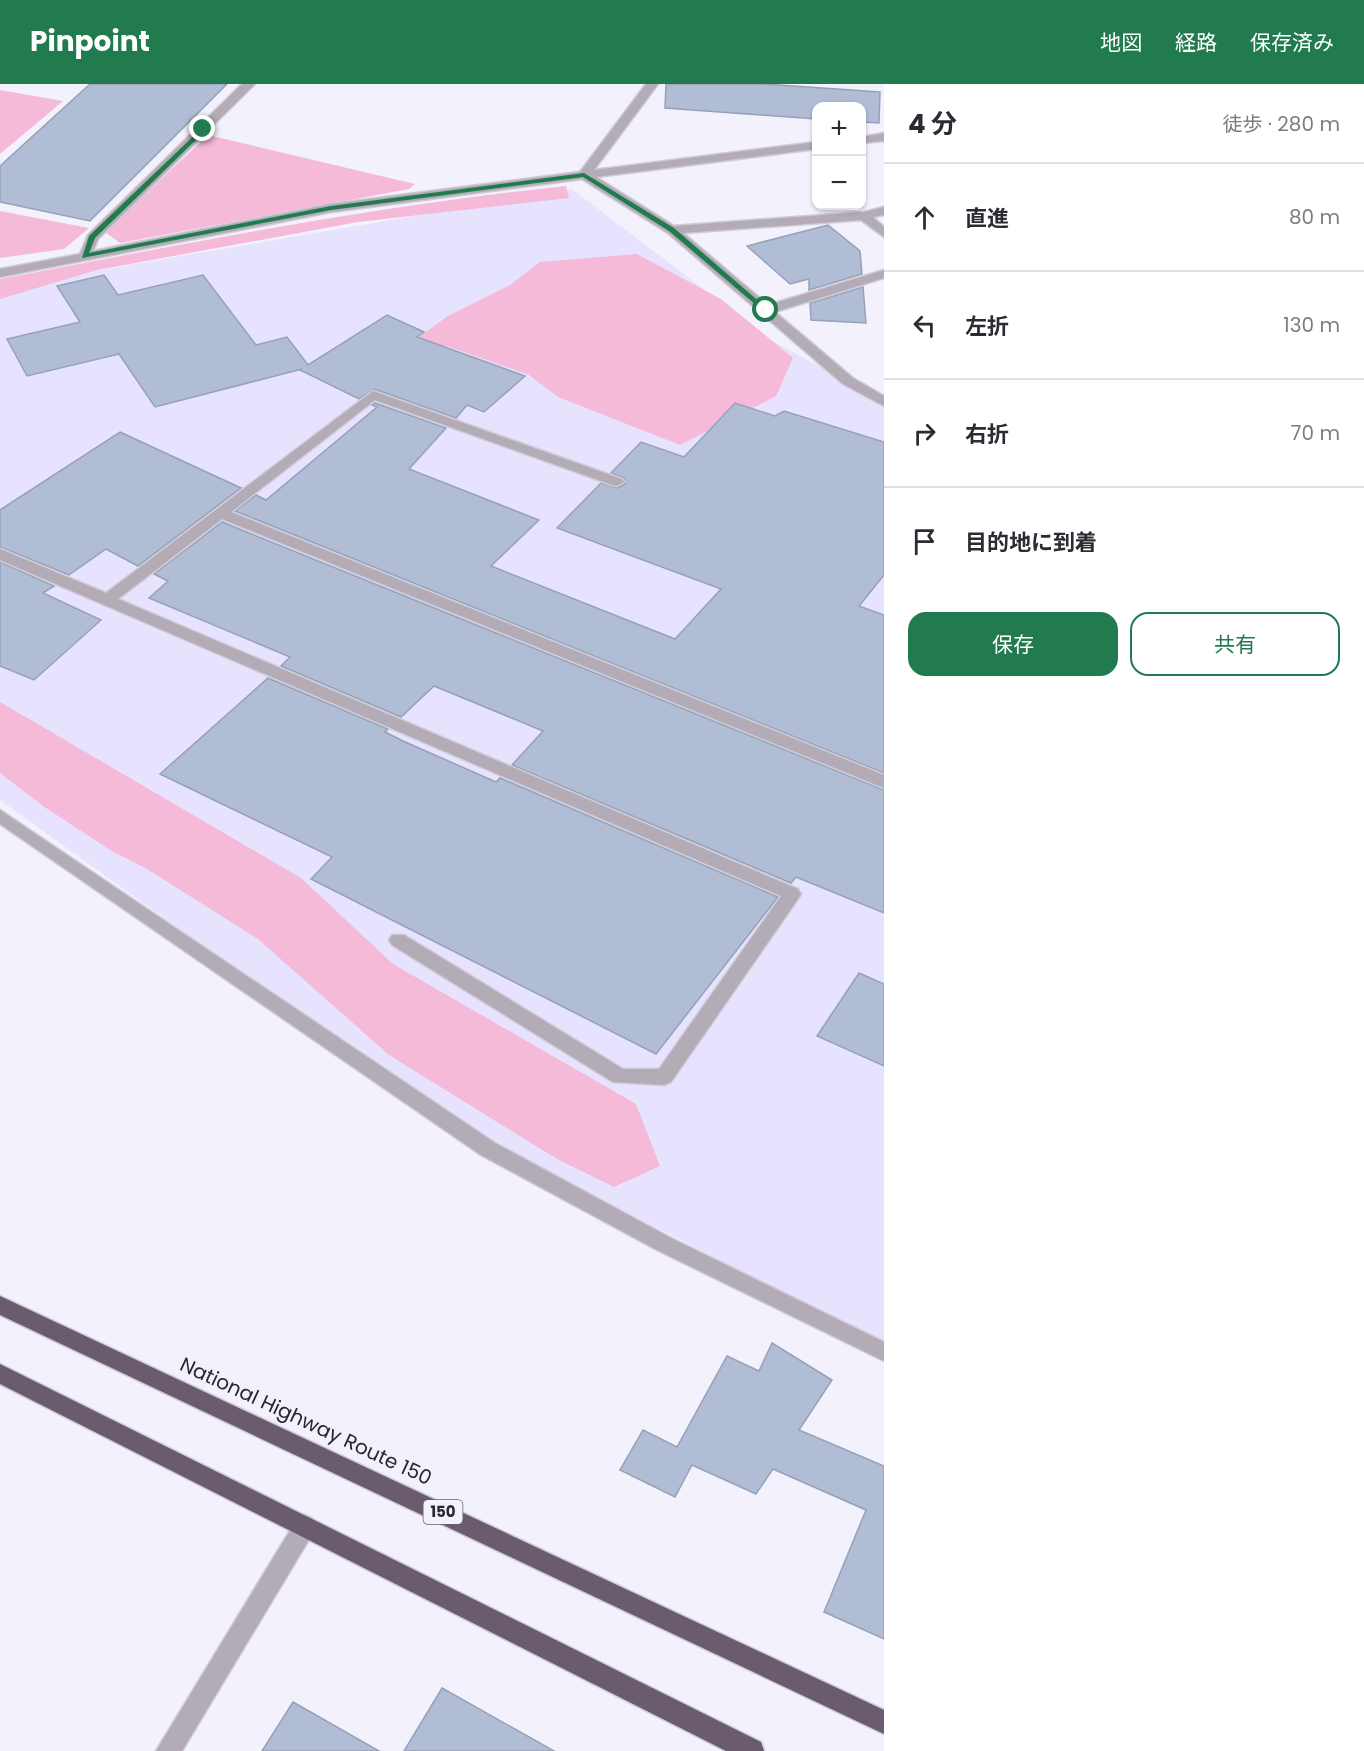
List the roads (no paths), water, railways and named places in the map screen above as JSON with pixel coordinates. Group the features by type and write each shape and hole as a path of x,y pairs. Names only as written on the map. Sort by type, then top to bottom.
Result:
{"highway":[{"name":"National Highway Route 150","path":"0,1305 884,1722"},
{"path":"0,1373 752,1751"}],"street":[{"path":"85,256 92,237 249,84"},
{"path":"584,175 652,84"},
{"path":"866,139 884,137"},
{"path":"0,273 331,208 812,146"},
{"path":"584,175 672,230 848,381 884,402"},
{"path":"672,230 864,216 884,211"},
{"path":"864,216 884,233"},
{"path":"766,310 884,274"},
{"path":"107,600 373,395 617,482"},
{"path":"220,513 884,782"},
{"path":"0,554 792,894 664,1077 621,1077 398,940"},
{"path":"0,816 488,1149 664,1244 884,1352"},
{"path":"168,1751 305,1526"}]}
